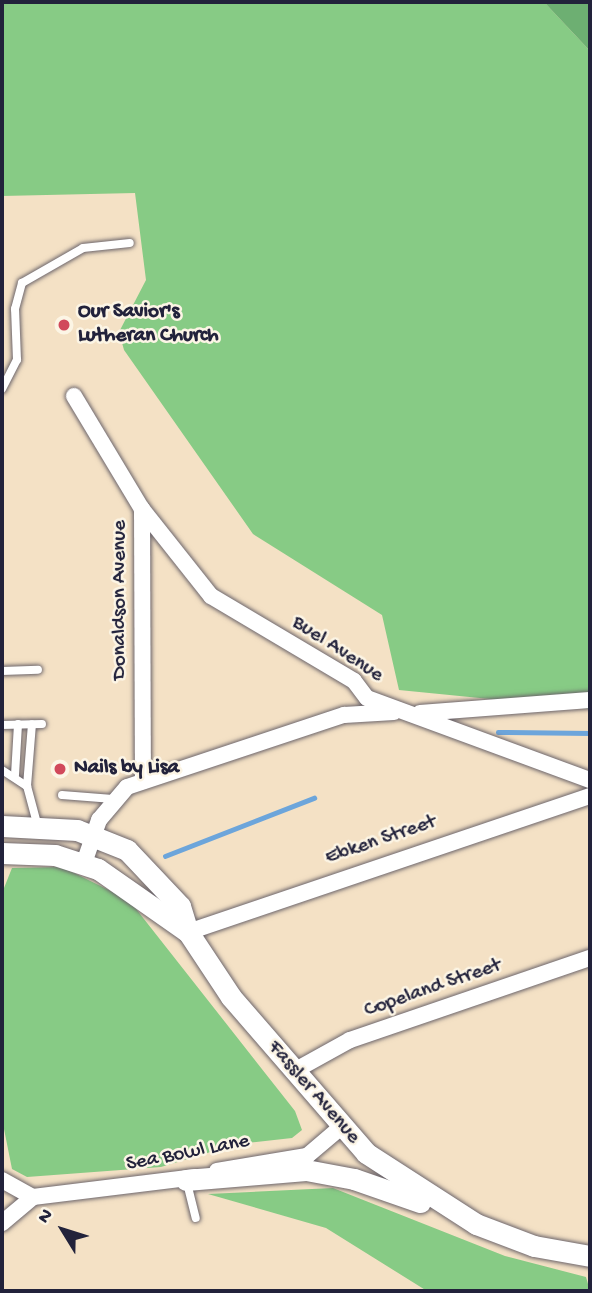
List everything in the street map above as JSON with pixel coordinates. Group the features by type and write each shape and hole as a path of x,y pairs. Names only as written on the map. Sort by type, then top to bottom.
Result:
{"street":[{"name":"Donaldson Avenue","path":"74,396 142,509 143,781"},
{"name":"Buel Avenue","path":"142,509 211,596 354,681 367,698 590,780"},
{"path":"84,863 94,833 113,799 143,781 344,715 488,711 590,700"},
{"path":"487,741 488,711"},
{"name":"Ebken Street","path":"188,932 590,796"},
{"name":"Fassler Avenue","path":"2,826 94,833 155,872 180,906 188,932 223,987 340,1128 392,1174 476,1224 519,1242 590,1256"},
{"name":"Fassler Avenue","path":"2,853 84,863 126,883 188,932"},
{"name":"Copeland Street","path":"294,1071 351,1040 590,958"},
{"name":"Sea Bowl Lane","path":"33,1197 186,1180 302,1157 340,1128"},
{"path":"186,1180 271,1169 330,1173 476,1224"},
{"path":"2,1180 33,1197 2,1223"}],"lane":[{"path":"2,389 17,360 16,296 22,283 83,248 130,243"},
{"path":"2,671 38,670"},
{"path":"2,724 42,724"},
{"path":"15,775 18,724"},
{"path":"32,724 27,786 38,827"},
{"path":"2,770 15,775 27,786"},
{"path":"62,795 113,799"},
{"path":"186,1180 196,1218"}],"green space":[{"path":"2,2 544,2 590,51 590,709 399,690 382,615 253,534 124,350 119,332 146,280 135,193 2,196"},
{"path":"544,2 590,2 590,51"},
{"path":"62,867 129,900 295,1111 302,1130 292,1138 237,1144 161,1167 27,1177 12,1169 2,1119 2,893 12,868"},
{"path":"333,1188 505,1256 586,1277 590,1291 427,1291 326,1228 208,1194"}],"waterway":[{"path":"498,732 590,733"},
{"path":"165,856 314,798"}],"place":[{"name":"Our Savior's Lutheran Church","path":"64,325"},
{"name":"Nails by Lisa","path":"60,769"}]}
